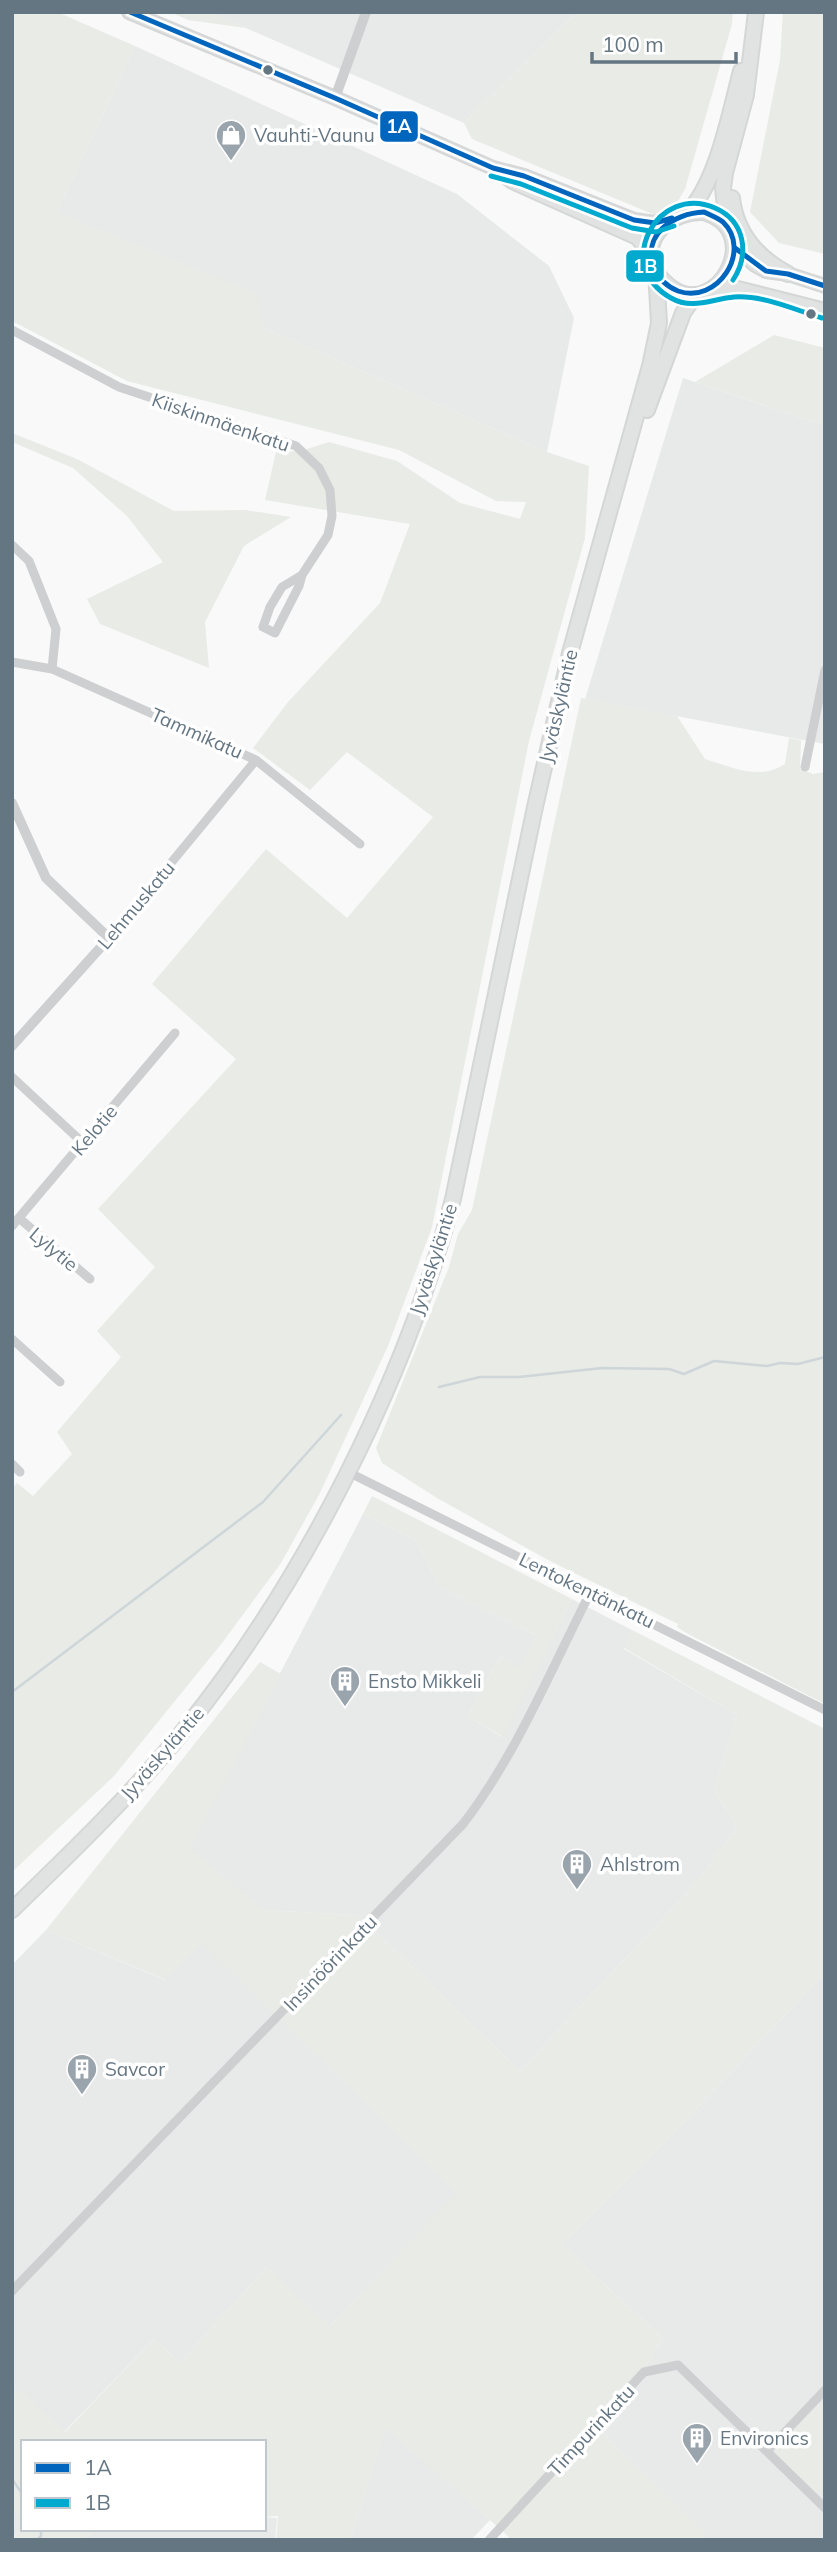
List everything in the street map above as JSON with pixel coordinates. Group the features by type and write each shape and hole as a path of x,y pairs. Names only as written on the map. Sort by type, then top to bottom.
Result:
{"highway":[{"path":"727,227 708,213 687,213 672,218 656,235 652,244 654,264 665,283 677,292 688,295 707,292 726,274 732,263 735,247 727,227 723,188 746,95 756,14"},
{"path":"687,213 703,193 714,166 756,14"},
{"path":"729,159 733,207 739,223 764,260 788,274"},
{"name":"Jyväskyläntie","path":"12,1910 130,1792 184,1730 266,1616 348,1472 400,1357 443,1234 570,653 650,366 659,323 654,264"},
{"name":"Jyväskyläntie","path":"615,497 674,332 687,306 707,292"}],"main road":[{"path":"129,12 335,98 493,168 524,176 634,220 655,223 672,218"},
{"path":"493,168 512,182 637,238 654,264"},
{"path":"735,247 755,265 775,274 788,274 825,286"},
{"path":"707,292 738,288 825,310"}],"street":[{"path":"335,98 366,12"},
{"name":"Kiiskinmäenkatu","path":"12,330 119,387 296,446 318,468 330,490 332,516 328,535 302,575 275,633 263,627 270,607 282,587 302,575"},
{"path":"12,545 29,561 55,629 52,669"},
{"name":"Tammikatu","path":"12,662 52,669 256,760 360,844"},
{"path":"805,767 825,670"},
{"name":"Lehmuskatu","path":"12,1046 109,938 256,760"},
{"path":"12,803 46,878 109,938"},
{"name":"Kelotie","path":"15,1222 175,1033"},
{"path":"12,1077 83,1143"},
{"name":"Lylytie","path":"15,1222 90,1279"},
{"path":"12,1339 60,1382"},
{"path":"12,1464 20,1472"},
{"name":"Lentokentänkatu","path":"348,1472 825,1710"},
{"name":"Insinöörinkatu","path":"12,2291 463,1824 483,1798 502,1765 590,1593"},
{"name":"Timpurinkatu","path":"489,2540 644,2372 678,2365 825,2508"},
{"path":"766,2451 825,2390"}],"shaded area":[{"path":"12,12 57,12 135,46 57,212 256,293 264,328 547,452 589,466 585,538 529,741 432,1227 388,1346 319,1495 281,1563 222,1643 114,1776 12,1872 12,1488 17,1483 33,1496 72,1454 57,1432 121,1357 97,1331 155,1267 98,1209 236,1059 152,984 266,849 347,918 433,817 347,752 310,790 253,748 288,702 380,603 410,524 265,500 276,452 301,451 329,442 397,461 460,503 520,519 526,502 496,501 399,450 127,381 12,321"},
{"path":"170,12 209,12 246,28 188,20"},
{"path":"209,12 577,12 464,123"},
{"path":"577,12 733,12 732,24 685,189 667,220 472,139 464,123"},
{"path":"783,12 825,12 825,254 779,243 750,212 780,60"},
{"path":"135,46 457,194 549,266 574,318 547,452 264,328 57,212"},
{"path":"774,335 825,348 825,426 695,382"},
{"path":"683,378 825,426 825,744 585,699"},
{"path":"12,433 77,459 174,511 245,510 291,517 244,546 205,622 209,668 100,624 87,599 163,562 127,516 73,468 12,442"},
{"path":"581,698 677,716 705,759 745,771 766,772 785,764 789,738 801,740 800,769 813,774 825,772 825,1704 688,1634 677,1627 678,1624 548,1560 437,1498 382,1463 376,1448 449,1267 458,1234 472,1210"},
{"path":"372,1496 572,1599 503,1737 467,1716 501,1656 520,1668 537,1636 440,1587 415,1540 363,1514"},
{"path":"363,1514 415,1540 440,1587 537,1636 520,1669 501,1656 467,1716 502,1737 572,1599 632,1630 624,1649 737,1715 714,1791 737,1827 698,1881 520,2071 358,1915 262,1910 189,1848"},
{"path":"632,1630 825,1729 825,1973 666,2141 561,2245 663,2338 604,2434 707,2535 702,2540 508,2540 509,2537 386,2428 350,2540 276,2540 278,2516 266,2517 266,2440 21,2440 21,2516 12,2507 12,2385 65,2432 154,2339 180,2363 267,2267 330,2326 457,2193 202,1943 166,1980 46,1930 260,1662 281,1674 190,1848 262,1910 358,1915 520,2071 698,1881 737,1827 714,1791 737,1715 624,1648"},
{"path":"46,1930 165,1980 202,1942 458,2193 329,2327 267,2267 180,2363 154,2339 64,2432 12,2385 12,1965"},
{"path":"825,1973 825,2400 775,2451 825,2500 825,2540 702,2540 706,2535 604,2434 663,2338 561,2245 666,2141"},
{"path":"825,2400 825,2500 774,2451"},
{"path":"386,2427 490,2520 471,2540 350,2540"},
{"path":"12,2507 21,2516 21,2529 12,2539"},
{"path":"266,2517 277,2518 275,2540 83,2540 94,2531 266,2531"},
{"path":"21,2529 94,2531 83,2540 12,2540"}],"waterway":[{"path":"439,1387 480,1377 519,1377 602,1368 669,1369 684,1374 714,1361 767,1366 780,1363 798,1364 825,1357"},
{"path":"12,1692 263,1502 341,1415"},
{"path":"12,2479 21,2492"},
{"path":"37,2540 41,2531"}],"transit line":[{"name":"1A","path":"130,12 493,168 524,176 634,220 655,223 672,218"},
{"name":"1B","path":"491,176 521,184 632,228 656,232 674,226"},
{"name":"1B","path":"733,280 742,260 742,239 733,221 725,214 715,208 694,203 676,207 660,217 650,231 644,248 645,266 654,284 671,298 687,303 734,297 757,298 822,318"},
{"name":"1A","path":"704,212 723,222 731,234 734,247 732,260 726,273 706,290 692,293 678,291 664,282 657,273 652,246 656,236 671,222 693,213 704,212"},
{"name":"1A","path":"735,248 766,271 788,274 825,286"}],"place":[{"name":"Vauhti-Vaunu","path":"231,162"},
{"name":"Ensto Mikkeli","path":"345,1708"},
{"name":"Ahlstrom","path":"577,1891"},
{"name":"Savcor","path":"82,2096"},
{"name":"Environics","path":"697,2465"}]}
